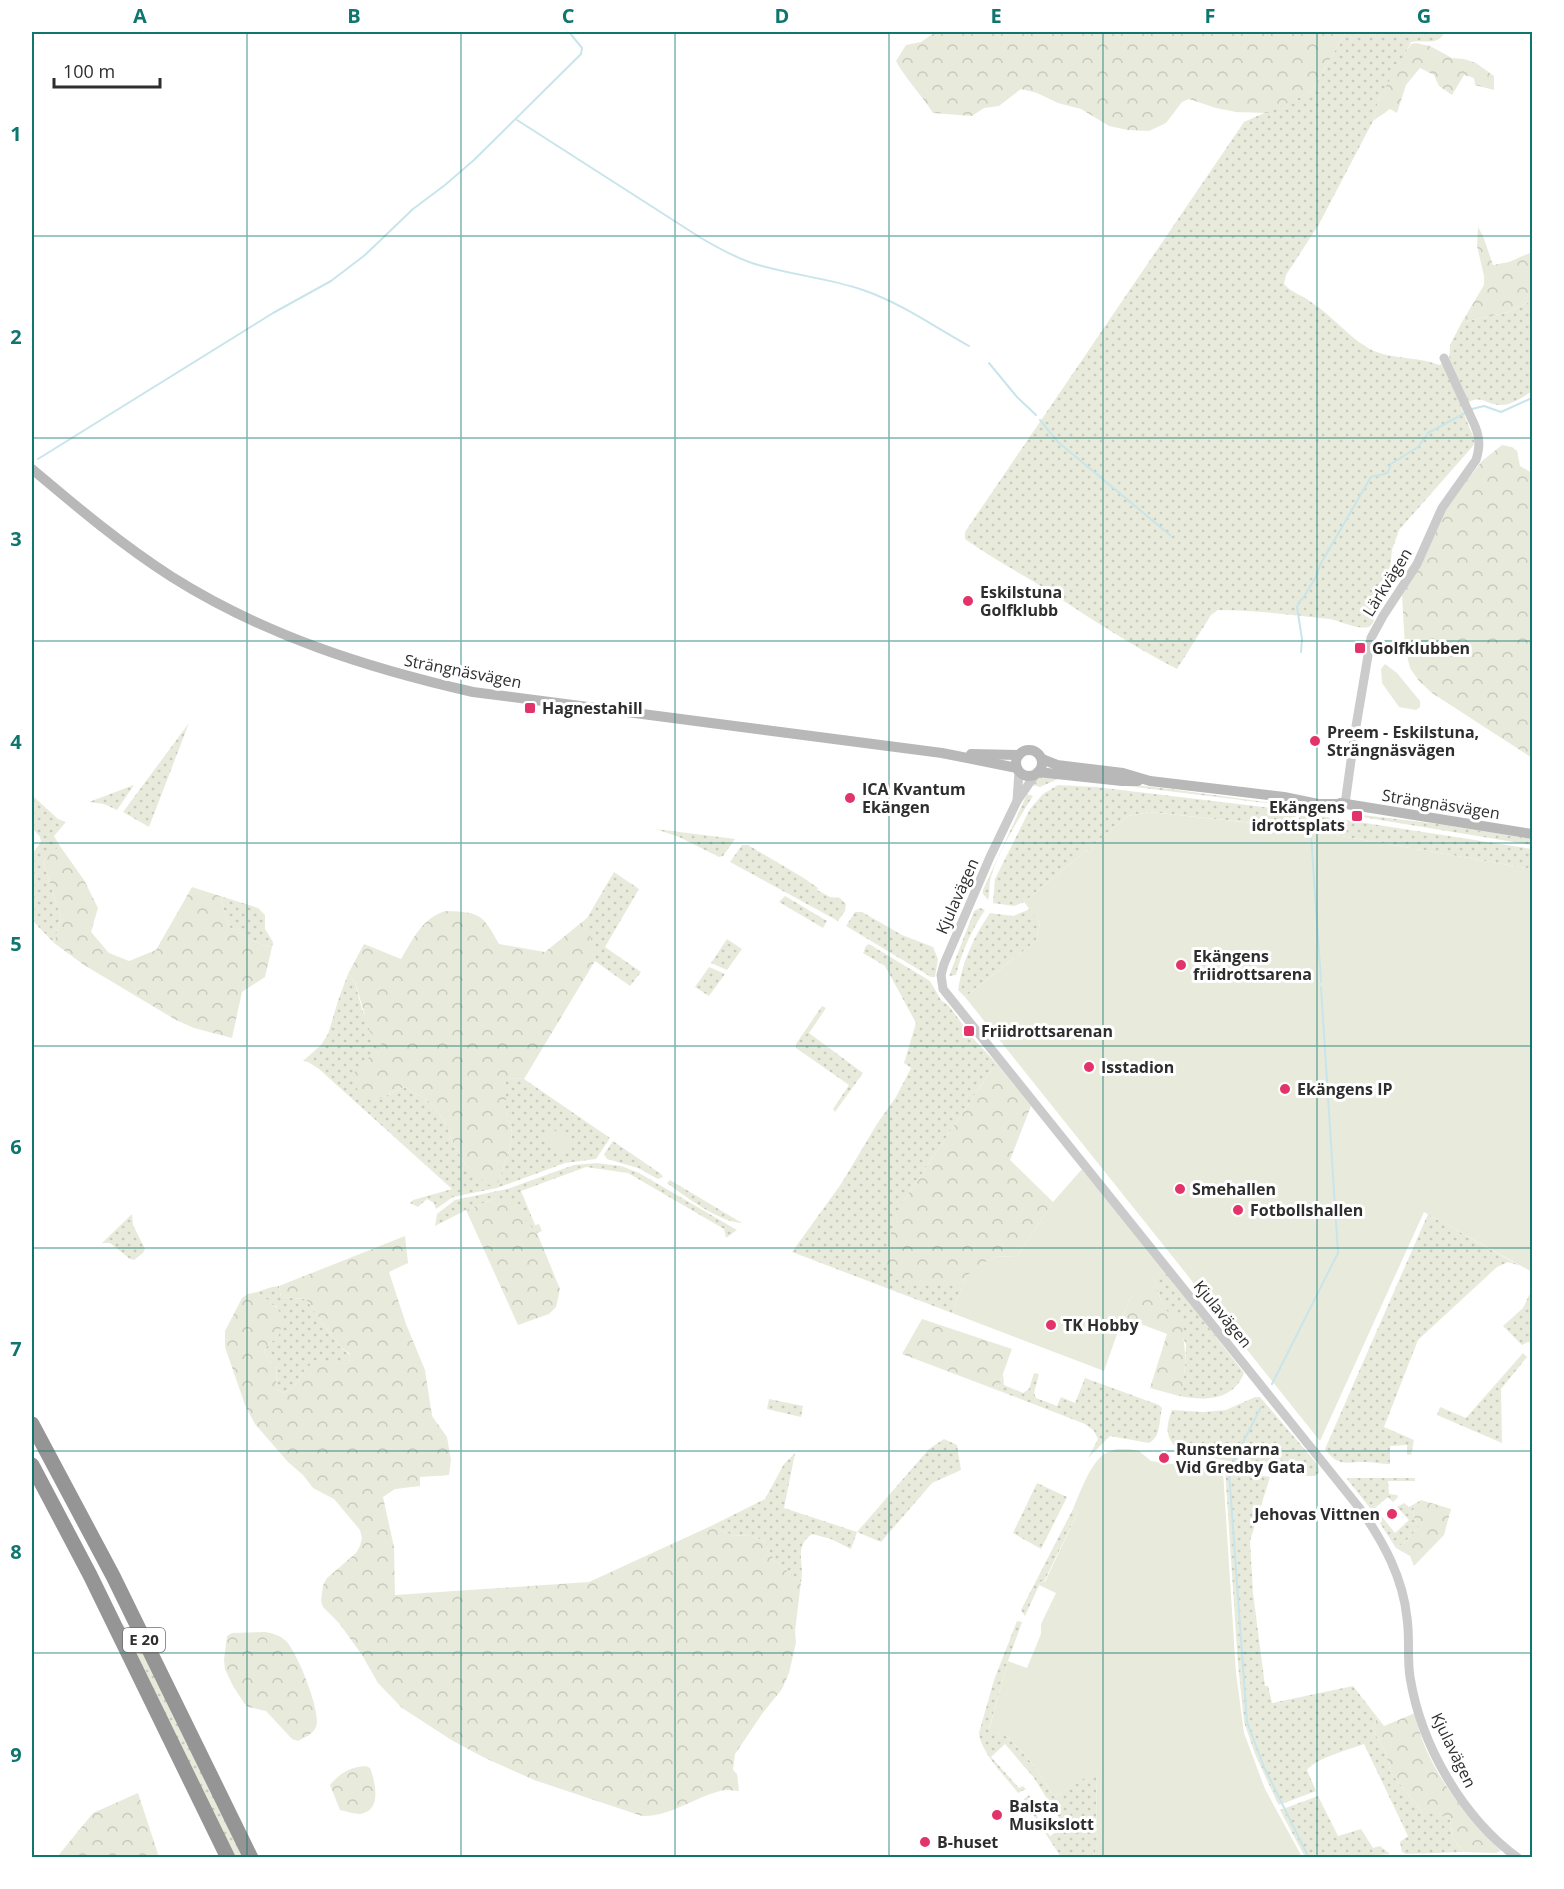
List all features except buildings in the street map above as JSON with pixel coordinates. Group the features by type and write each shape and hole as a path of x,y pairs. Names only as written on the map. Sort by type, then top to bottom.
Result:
{"highway":[{"name":"E 20","path":"32,1425 117,1585 251,1857"},
{"name":"E 20","path":"32,1465 90,1575 228,1857"}],"main road":[{"name":"Strängnäsvägen","path":"32,469 106,531 172,577 266,627 341,657 409,677 473,692 942,753 1018,769"},
{"path":"1030,750 1037,752 1042,759 1042,767 1037,773 1025,775 1018,769 1018,756 1023,752 1030,750"},
{"name":"Strängnäsvägen","path":"942,753 1018,756"},
{"name":"Strängnäsvägen","path":"1042,759 1058,765 1123,773 1150,781"},
{"name":"Strängnäsvägen","path":"1037,773 1122,781 1150,781 1284,797 1310,796 1345,804 1533,834"}],"street":[{"name":"Lärkvägen","path":"1345,804 1371,638 1417,564 1442,508 1476,460 1479,452 1479,438 1444,358"},
{"name":"Kjulavägen","path":"1017,801 1018,769"},
{"name":"Kjulavägen","path":"1037,773 1017,801 990,857 941,975 943,989 1374,1528 1397,1573 1404,1595 1410,1676 1417,1707 1430,1741 1467,1807 1518,1857"}],"green space":[{"path":"935,32 1346,32 1311,92 1267,113 1236,112 1189,99 1182,102 1166,123 1149,131 1109,126 1081,109 1021,89 999,106 984,108 972,116 933,113 896,61 906,45 921,42"},
{"path":"1346,32 1445,32 1442,37 1434,41 1411,42 1400,65 1379,98 1373,121 1318,226 1286,275 1284,284 1318,307 1370,349 1387,355 1439,365 1449,361 1450,345 1462,322 1505,313 1532,301 1532,391 1518,400 1502,405 1474,400 1461,407 1475,441 1473,446 1399,530 1392,550 1390,569 1373,623 1369,627 1354,626 1329,619 1218,610 1211,615 1177,669 1121,638 981,550 965,539 965,532 1244,122 1311,92"},
{"path":"1411,44 1430,46 1452,58 1476,63 1494,76 1494,90 1475,85 1474,78 1464,75 1452,95 1439,86 1434,75 1420,68 1406,85 1397,113 1390,109 1373,121 1379,98"},
{"path":"1478,227 1493,265 1509,262 1532,252 1532,301 1505,313 1462,322 1484,285 1477,246"},
{"path":"1502,445 1512,447 1517,451 1520,466 1532,473 1532,758 1432,693 1419,681 1410,668 1405,647 1402,595 1448,504 1482,461"},
{"path":"1385,664 1397,673 1420,701 1420,707 1416,710 1399,707 1382,683 1381,669"},
{"path":"189,723 149,827 123,812"},
{"path":"1045,774 1307,808 1078,780 1058,779 1040,787 1033,785 1037,778"},
{"path":"134,785 117,810 104,804 89,802"},
{"path":"1058,785 1096,787 1296,811 1297,813 1291,827 1150,812 1128,816 1024,902 1014,906 993,903 995,879 1030,809 1043,794"},
{"path":"1027,794 1033,796 997,861 990,881 988,900 983,890"},
{"path":"33,796 58,819 66,822 54,836 60,846 43,861 61,917 54,943 32,920 32,854 41,842 40,837 32,828"},
{"name":"Ekängens IP","path":"1150,812 1289,827 1532,869 1532,1272 1424,1212 1320,1441 965,997 1036,941 1040,923 1024,902 1128,816"},
{"path":"1301,813 1532,849 1532,869 1295,828"},
{"path":"1363,815 1532,839 1532,845 1362,817"},
{"path":"656,829 735,839 723,856 719,857 679,837"},
{"path":"742,845 748,845 802,877 818,888 817,890 830,897 840,898 846,904 845,911 838,921 730,862"},
{"path":"60,846 84,880 98,908 91,932 109,953 129,961 156,950 192,887 220,896 229,927 258,943 272,947 265,977 242,992 232,1038 194,1028 176,1020 84,965 54,943 61,917 43,861"},
{"path":"614,872 639,889 605,947 641,972 630,986 595,961 588,931 587,918"},
{"path":"220,896 258,908 265,915 265,929 273,942 272,947 258,943 229,927"},
{"path":"785,896 827,921 823,928 779,902"},
{"path":"980,908 985,910 967,941 956,975 949,976 974,911"},
{"path":"1030,909 1040,923 1036,941 965,997 958,990 963,969 974,940 990,913 1013,916"},
{"path":"446,911 467,912 480,917 499,944 545,952 587,918 595,961 524,1079 506,1078 506,1112 512,1132 510,1148 498,1183 489,1185 467,1167 455,1147 444,1120 428,1100 404,1087 375,1101 362,1097 350,1077 382,1044 370,1032 355,982 348,974 364,944 401,959 425,924 431,918"},
{"path":"855,912 862,912 902,935 933,947 938,959 935,977 931,977 846,926"},
{"path":"727,939 742,949 727,970 711,963"},
{"path":"869,944 930,981 941,1000 949,1006 971,1036 996,1063 901,1205 957,1283 966,1276 952,1313 792,1252 841,1184 896,1097 911,1068 904,1063 916,1023 885,966 863,953"},
{"path":"709,967 725,974 709,996 695,987"},
{"path":"348,974 355,982 362,1010 382,1044 375,1101 404,1087 428,1100 444,1120 455,1147 467,1167 498,1183 510,1148 512,1132 506,1112 506,1078 524,1079 610,1138 596,1159 565,1163 497,1188 453,1197 436,1209 434,1203 427,1199 418,1207 410,1203 413,1200 452,1189 319,1069 303,1061 321,1045 328,1034"},
{"path":"822,1006 826,1008 809,1033 863,1073 835,1112 833,1109 849,1085 796,1048 796,1044"},
{"path":"996,1063 1031,1106 1010,1160 1053,1202 1017,1256 993,1257 957,1283 901,1283 882,1259 901,1205"},
{"path":"549,1127 573,1142 565,1155 541,1140"},
{"path":"613,1141 663,1177 658,1179 638,1168 607,1159 604,1154"},
{"path":"596,1163 621,1166 639,1173 737,1230 726,1238 724,1229 628,1173 586,1167 521,1191 535,1225 539,1224 542,1231 537,1233 496,1198 435,1226 437,1214 455,1200 507,1189 574,1165"},
{"path":"1082,1169 1164,1270 1129,1300 1104,1371 952,1313 966,1276 993,1257 1017,1256 1053,1202"},
{"path":"670,1180 742,1223 733,1222 703,1208 667,1183"},
{"path":"496,1198 509,1202 537,1233 560,1289 556,1307 549,1314 518,1325 466,1210"},
{"path":"132,1214 133,1225 145,1249 134,1260 110,1243 102,1243"},
{"path":"1428,1214 1520,1266 1508,1262 1497,1267 1418,1340 1384,1427 1414,1440 1411,1455 1407,1454 1407,1445 1390,1446 1390,1464 1338,1461 1325,1449"},
{"path":"405,1236 408,1263 389,1272 406,1324 425,1370 432,1416 447,1437 451,1460 449,1475 420,1477 420,1486 395,1489 383,1497 394,1547 395,1595 589,1582 711,1526 732,1535 752,1536 764,1541 774,1560 801,1582 795,1631 796,1643 789,1673 782,1689 735,1754 733,1770 737,1774 739,1791 720,1791 662,1814 642,1816 534,1780 453,1741 402,1708 378,1683 362,1655 339,1623 323,1607 321,1601 323,1585 327,1578 356,1553 362,1538 360,1530 334,1499 313,1488 255,1424 245,1405 225,1347 225,1331 242,1298 257,1292 279,1310 281,1316 278,1338 269,1343 264,1351 270,1362 277,1364 276,1389 283,1393 294,1387 306,1368 319,1359 333,1364 349,1363 350,1354 339,1346 306,1299 281,1297 279,1286"},
{"path":"1164,1270 1244,1373 1233,1389 1225,1394 1208,1398 1179,1396 1185,1370 1186,1344 1172,1316 1164,1310 1154,1278"},
{"path":"1154,1278 1165,1308 1180,1318 1185,1347 1185,1367 1179,1396 1150,1388 1167,1334 1123,1317 1129,1300"},
{"path":"279,1286 281,1297 306,1299 339,1346 350,1355 349,1363 306,1368 294,1387 283,1393 276,1389 277,1365 270,1362 264,1351 269,1343 278,1338 277,1307 257,1292"},
{"path":"1532,1289 1532,1343 1522,1345 1503,1326 1523,1308"},
{"path":"922,1319 1012,1349 997,1390 902,1354"},
{"path":"1523,1353 1527,1357 1501,1389 1502,1443 1437,1415 1440,1407 1466,1418"},
{"path":"1034,1373 1039,1374 1034,1393 1036,1398 1057,1406 1061,1397 1075,1403 1085,1378 1159,1405 1162,1408 1156,1437 1149,1443 1110,1436 1088,1458 1098,1439 1094,1431 1085,1424 997,1390 1003,1374 1004,1385 1023,1393 1029,1389"},
{"path":"1260,1397 1318,1465 1319,1472 1315,1476 1181,1452 1169,1438 1168,1422 1172,1410 1204,1412 1226,1410"},
{"path":"769,1399 803,1406 801,1417 767,1409"},
{"path":"944,1439 957,1445 961,1470 932,1483 881,1542 857,1532 929,1449"},
{"path":"1116,1449 1139,1451 1151,1461 1223,1471 1236,1673 1244,1733 1265,1789 1302,1857 1094,1857 1097,1844 1096,1771 1055,1797 1030,1761 1008,1737 989,1730 1008,1661 1027,1668 1041,1634 1041,1624 1056,1593 1039,1585 1041,1581 1045,1582 1078,1512 1073,1509 1089,1472 1098,1459"},
{"path":"795,1453 784,1508 857,1532 851,1549 831,1539 812,1534 806,1539 801,1550 801,1582 774,1560 764,1541 752,1536 732,1535 711,1526 765,1499 784,1464"},
{"path":"1225,1469 1270,1477 1250,1541 1253,1593 1265,1686 1268,1686 1272,1703 1353,1686 1377,1717 1373,1730 1385,1751 1391,1773 1423,1813 1438,1813 1450,1819 1453,1839 1464,1852 1406,1854 1402,1852 1400,1842 1408,1836 1364,1744 1325,1758 1311,1766 1307,1770 1316,1791 1279,1805 1277,1802 1255,1754 1244,1722"},
{"path":"1348,1478 1415,1478 1415,1481 1388,1481 1389,1494 1398,1497 1393,1502 1388,1497 1375,1508 1395,1533 1409,1520 1397,1507 1404,1503 1409,1507 1421,1500 1414,1507 1413,1515 1419,1527 1396,1548"},
{"path":"1037,1483 1067,1497 1041,1549 1013,1533"},
{"path":"1421,1500 1451,1509 1444,1535 1414,1566 1410,1556 1396,1548 1419,1527 1413,1515 1414,1507"},
{"path":"1073,1509 1078,1512 1025,1616 1021,1610"},
{"path":"118,1620 139,1641 246,1857 234,1857"},
{"path":"1017,1621 1022,1622 1008,1661 989,1729 1008,1737 1030,1761 1055,1797 1096,1770 1097,1844 1094,1857 1061,1857 1024,1801 1029,1795 1032,1799 1028,1802 1050,1836 1065,1827 1034,1778 1005,1744 991,1757 1019,1788 1023,1786 1026,1789 1018,1793 989,1757 981,1741 979,1733 994,1680"},
{"path":"265,1632 281,1637 291,1647 312,1697 317,1720 316,1727 311,1734 298,1741 292,1739 266,1711 248,1707 233,1686 225,1669 227,1636 232,1633"},
{"path":"1415,1713 1422,1739 1441,1778 1466,1813 1501,1851 1496,1853 1464,1852 1453,1839 1450,1819 1438,1813 1423,1813 1391,1773 1385,1751 1373,1730 1377,1717 1384,1726"},
{"path":"366,1766 370,1768 374,1780 375,1795 372,1808 359,1814 340,1810 330,1785 346,1771"},
{"path":"138,1793 159,1857 57,1857 93,1813"},
{"path":"1318,1796 1338,1836 1361,1829 1373,1848 1380,1846 1390,1854 1305,1857 1280,1810"}],"waterway":[{"path":"38,459 273,313 331,281 365,255 413,209 474,160 581,54 582,48 569,32"},
{"path":"517,120 701,238 727,252 755,264 863,290 905,309 969,346"},
{"path":"989,363 1017,397 1036,415"},
{"path":"1472,409 1484,406 1501,412 1532,398"},
{"path":"1301,652 1302,639 1297,607 1371,477 1388,472 1391,464 1418,447 1428,433 1465,413"},
{"path":"1040,420 1058,442 1170,535"},
{"path":"1310,820 1321,982"},
{"path":"1272,1384 1338,1253 1321,987"},
{"path":"1234,1460 1261,1407"},
{"path":"1229,1472 1247,1722 1264,1767 1309,1858"}],"place":[{"name":"Eskilstuna Golfklubb","path":"968,601"},
{"name":"Golfklubben","path":"1360,648"},
{"name":"Hagnestahill","path":"530,708"},
{"name":"Preem - Eskilstuna, Strängnäsvägen","path":"1315,741"},
{"name":"ICA Kvantum Ekängen","path":"850,798"},
{"name":"Ekängens idrottsplats","path":"1357,816"},
{"name":"Ekängens friidrottsarena","path":"1181,965"},
{"name":"Friidrottsarenan","path":"969,1031"},
{"name":"Isstadion","path":"1089,1067"},
{"name":"Ekängens IP","path":"1285,1089"},
{"name":"Smehallen","path":"1180,1189"},
{"name":"Fotbollshallen","path":"1238,1210"},
{"name":"TK Hobby","path":"1051,1325"},
{"name":"Runstenarna Vid Gredby Gata","path":"1164,1458"},
{"name":"Jehovas Vittnen","path":"1392,1514"},
{"name":"Balsta Musikslott","path":"997,1815"},
{"name":"B-huset","path":"925,1842"}]}
